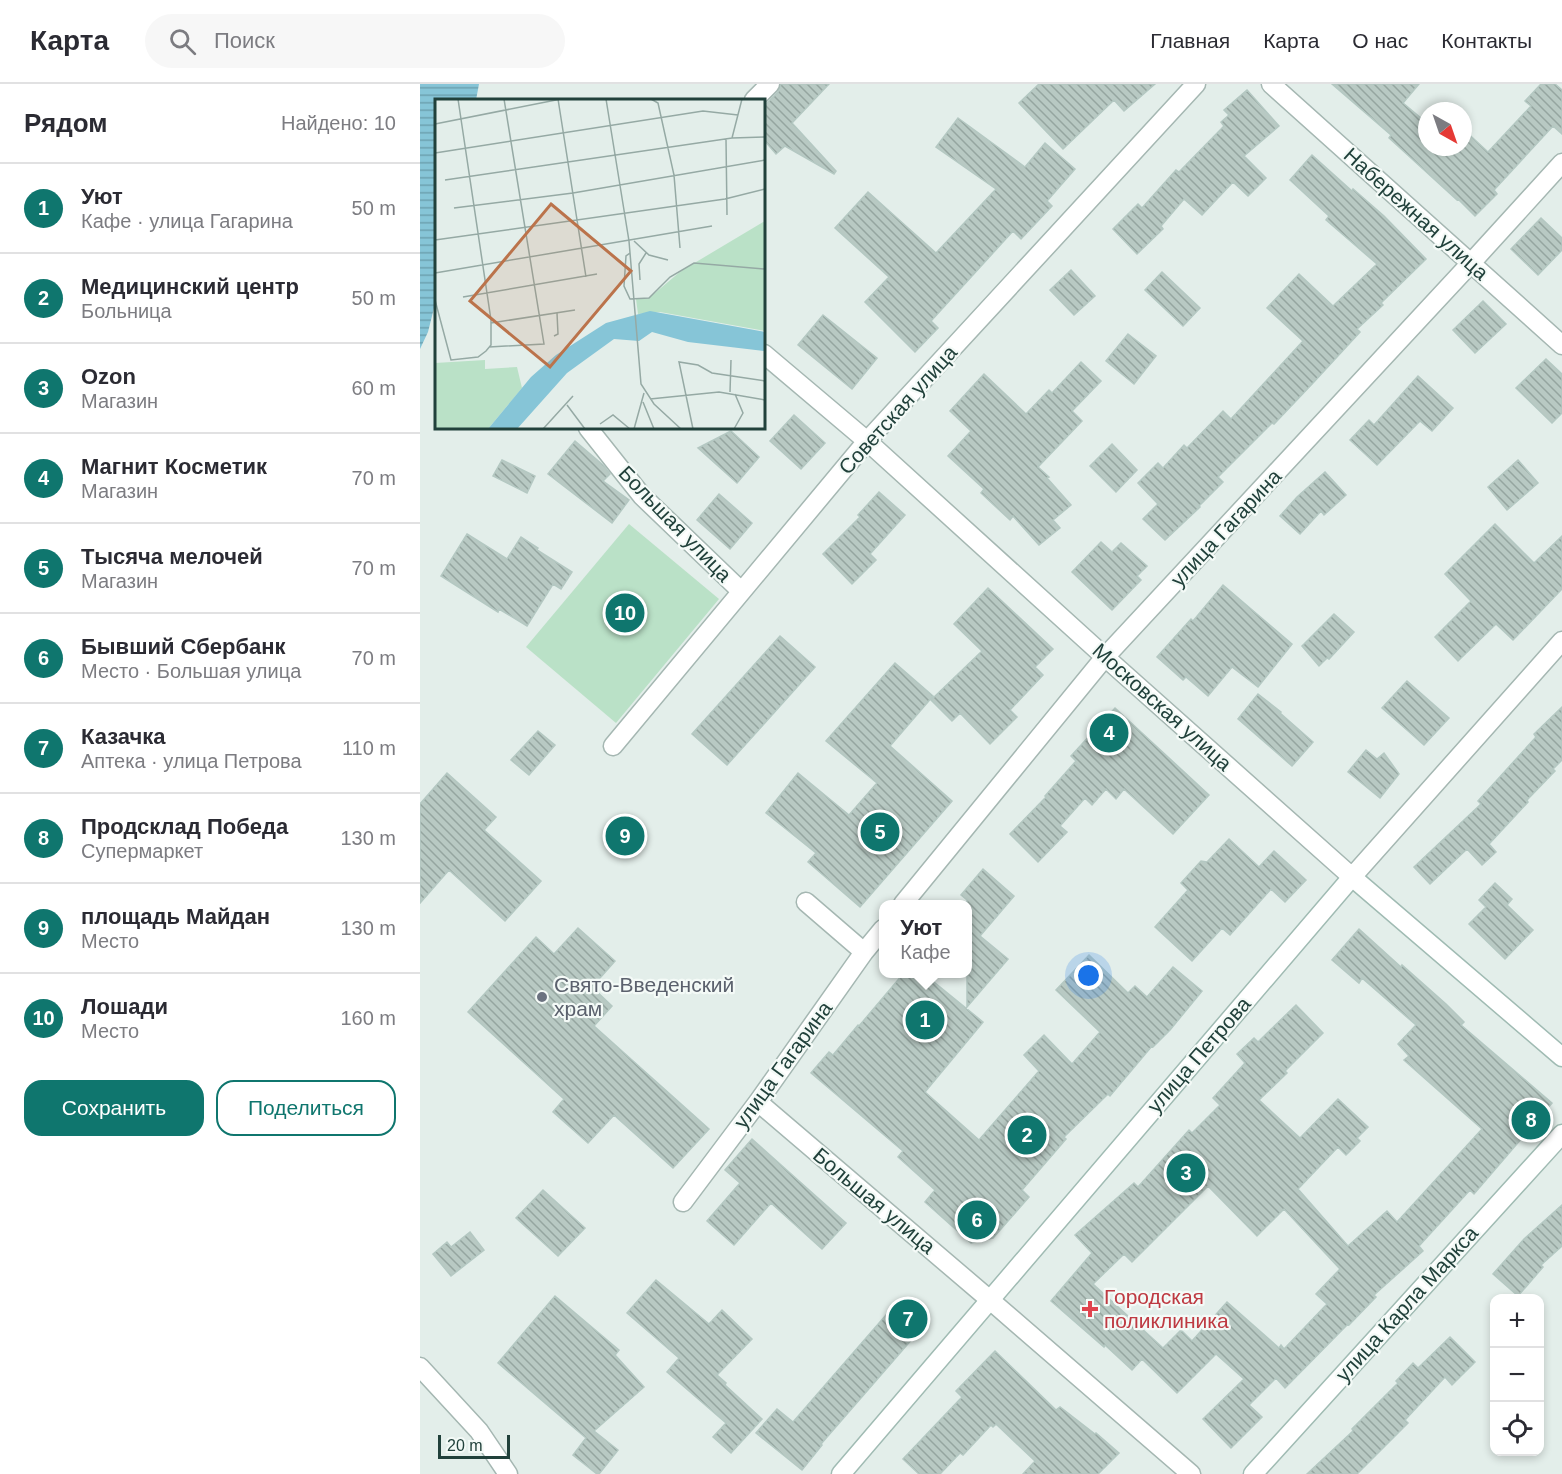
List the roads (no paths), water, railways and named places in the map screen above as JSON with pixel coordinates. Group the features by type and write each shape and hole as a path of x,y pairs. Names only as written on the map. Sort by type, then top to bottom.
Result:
{"street":[{"path":"755,99 770,84"},
{"name":"Советская улица","path":"613,746 867,441 1196,84"},
{"name":"Набережная улица","path":"1271,84 1562,345"},
{"name":"улица Гагарина","path":"906,900 1105,657 1562,163"},
{"name":"Московская улица","path":"765,355 867,441 1352,877 1562,1057"},
{"name":"Большая улица","path":"589,429 642,496 741,591"},
{"name":"улица Петрова","path":"841,1474 1352,877 1562,641"},
{"path":"806,902 864,952"},
{"name":"улица Гагарина","path":"683,1202 879,934"},
{"name":"Большая улица","path":"758,1102 1191,1474"},
{"name":"улица Карла Маркса","path":"1253,1474 1562,1134"},
{"path":"420,1367 479,1431 508,1474"}],"water":[{"path":"420,84 479,84 476,99 435,99 435,304 428,332 420,349"}],"place":[{"name":"Лошади","path":"625,613"},
{"name":"Магнит Косметик","path":"1109,733"},
{"name":"Тысяча мелочей","path":"880,832"},
{"name":"площадь Майдан","path":"625,836"},
{"name":"Свято-Введенский храм","path":"542,997"},
{"name":"Уют","path":"925,1020"},
{"name":"Продсклад Победа","path":"1531,1120"},
{"name":"Медицинский центр","path":"1027,1135"},
{"name":"Ozon","path":"1186,1173"},
{"name":"Бывший Сбербанк","path":"977,1220"},
{"name":"Городская поликлиника","path":"1090,1309"},
{"name":"Казачка","path":"908,1319"}]}
